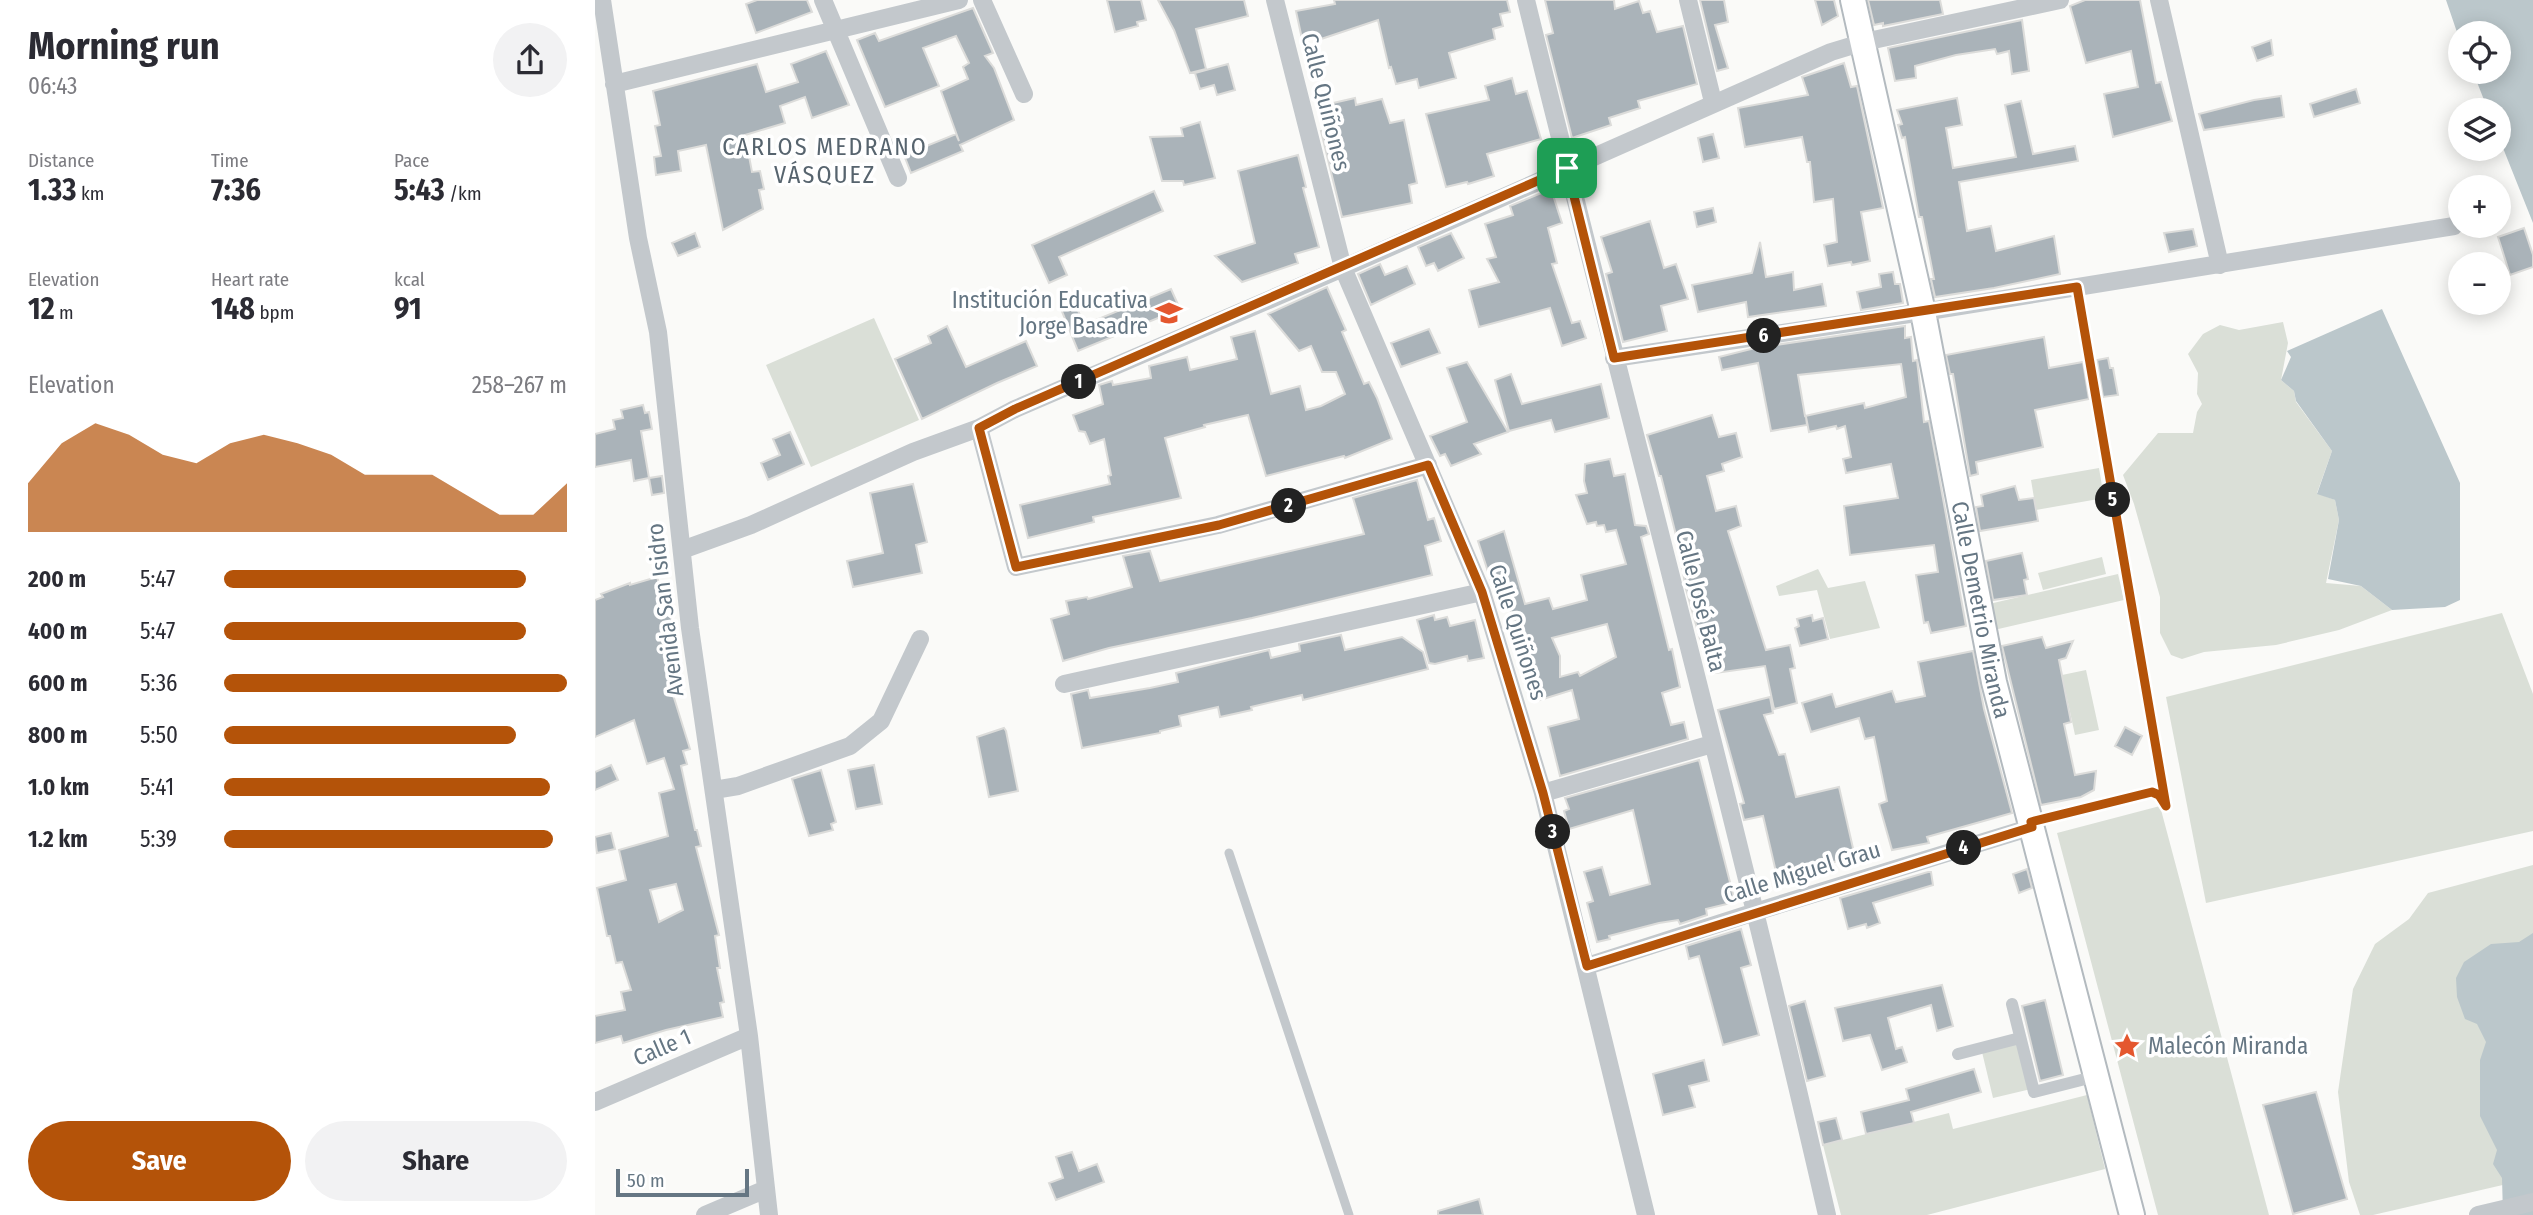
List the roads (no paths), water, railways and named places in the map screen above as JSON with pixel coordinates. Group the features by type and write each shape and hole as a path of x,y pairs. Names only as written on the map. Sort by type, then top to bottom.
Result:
{"main road":[{"name":"Calle Demetrio Miranda","path":"1853,0 1923,312 1994,682 2132,1215"}],"street":[{"name":"Avenida San Isidro","path":"602,0 638,238 658,332 690,628 749,1037 769,1215"},
{"path":"823,0 898,178"},
{"path":"614,84 959,0"},
{"path":"982,0 1024,94"},
{"name":"Calle Quiñones","path":"1275,0 1343,268 1482,592 1543,793 1646,1215"},
{"name":"Calle José Balta","path":"1526,0 1755,912 1827,1215"},
{"path":"1688,0 1713,102"},
{"path":"682,550 751,525 913,452 979,428 1015,409 1343,268 1831,52 1864,42 2060,0"},
{"path":"2158,0 2220,265"},
{"path":"1614,358 1923,312 2448,227"},
{"path":"979,428 1016,567 1219,525 1428,465"},
{"path":"1064,684 1482,592"},
{"path":"714,790 738,786 849,746 881,721 921,639"},
{"path":"1543,793 1712,744"},
{"name":"Calle Miguel Grau","path":"1587,966 2031,825"},
{"path":"2012,1004 2034,1091 2097,1076"},
{"name":"Calle 1","path":"595,1102 749,1037"},
{"path":"1958,1054 2020,1038"},
{"path":"705,1215 766,1189"},
{"path":"2478,1215 2533,1202"}],"lane":[{"path":"2031,825 2152,792 2159,795 2166,806 2077,287"},
{"path":"1229,853 1349,1215"}],"place":[{"name":"Institución Educativa Jorge Basadre","path":"1169,313"},
{"name":"Malecón Miranda","path":"2127,1046"}],"district":[{"name":"CARLOS MEDRANO VÁSQUEZ","path":"825,161"}]}
